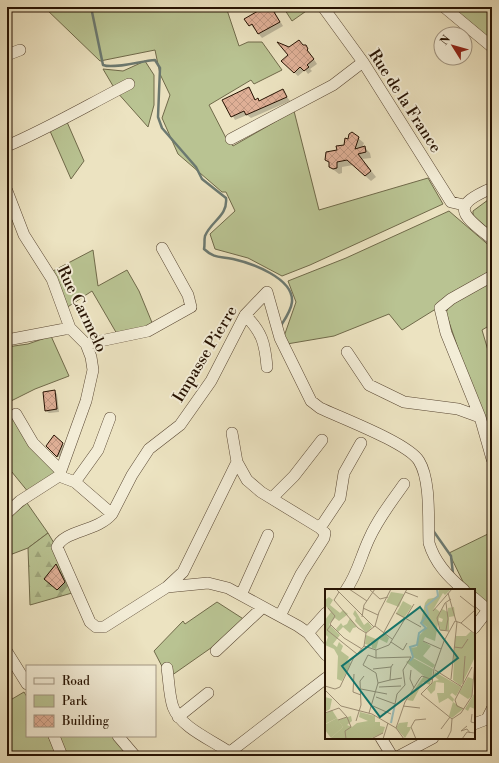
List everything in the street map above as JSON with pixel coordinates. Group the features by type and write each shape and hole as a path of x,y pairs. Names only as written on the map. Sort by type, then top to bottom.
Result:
{"street":[{"name":"Rue de la France","path":"323,7 362,62 451,202 464,206"},
{"path":"444,7 492,47"},
{"path":"7,55 20,50"},
{"path":"230,140 333,85 362,62"},
{"path":"7,146 37,133 73,112 129,84"},
{"path":"492,188 475,195 468,200 464,206 464,212 469,220 492,239"},
{"name":"Rue Carmelo","path":"7,191 24,235 52,279 70,328 86,344 91,356 93,370 86,401 60,474"},
{"path":"86,344 148,331 191,307 188,295 162,248"},
{"path":"492,276 451,299 440,308 446,334 480,416 492,459"},
{"name":"Impasse Pierre","path":"112,514 132,475 149,449 180,425 211,381 245,315 267,292 280,338 311,401 320,408 399,445 419,460 426,483 429,543 432,553 447,576 463,589"},
{"path":"245,315 258,329 265,345 267,367"},
{"path":"7,340 70,328"},
{"path":"346,352 369,385 404,402 458,409 480,416"},
{"path":"16,414 33,443 60,474 75,482 112,514 100,525 64,538 57,547 90,622 96,627 104,627 167,587 183,572 237,462"},
{"path":"75,482 98,450 110,418"},
{"path":"232,433 237,462 247,480 272,498 320,528 325,533 324,538 301,574 280,616"},
{"path":"272,498 294,476 322,440"},
{"path":"320,528 340,498 344,473 361,443"},
{"path":"7,513 20,501 60,474"},
{"path":"347,589 356,573 361,555 380,519 404,484"},
{"path":"241,595 268,535"},
{"path":"167,587 200,583 217,584 263,606 308,633 325,654"},
{"path":"475,599 488,610 475,627"},
{"path":"216,651 263,606"},
{"path":"308,633 325,614"},
{"path":"7,652 26,682"},
{"path":"167,668 171,699 178,717 233,754 325,679"},
{"path":"178,717 208,693"},
{"path":"475,724 487,719 492,709"},
{"path":"54,737 62,756"},
{"path":"119,737 135,756"},
{"path":"382,739 392,756"},
{"path":"399,756 431,739"}],"green space":[{"path":"44,7 226,7 239,46 248,42 262,42 282,70 254,84 251,80 209,105 226,138 233,146 294,111 319,210 428,178 443,204 310,265 282,276 248,258 215,249 210,234 235,211 226,192 222,192 178,154 162,118 170,95 160,74 155,50 100,61"},
{"path":"283,7 312,7 292,21"},
{"path":"451,7 492,7 492,41"},
{"path":"145,61 154,75 154,105 148,127 116,91 103,69 123,71"},
{"path":"67,122 84,161 71,179 50,131"},
{"path":"492,197 492,232 473,216 473,211"},
{"path":"449,211 492,248 492,274 402,330 389,314 334,336 281,345 296,302 288,281 346,258"},
{"path":"93,250 98,286 127,270 139,291 153,325 117,334 92,291 66,308 51,272"},
{"path":"492,282 492,324 482,330 492,364 492,449 446,313 450,303"},
{"path":"51,336 69,376 35,389 7,403 7,347 28,344"},
{"path":"7,403 32,445 58,474 29,493 7,466"},
{"path":"27,503 48,533 28,548 7,556 7,519"},
{"path":"492,532 492,604 475,597 475,589 467,589 449,553"},
{"path":"48,533 70,570 79,591 30,605 28,548"},
{"path":"217,602 245,620 238,629 168,678 154,651 183,621 185,624"},
{"path":"24,692 26,695 26,737 48,737 58,756 7,756 7,702"},
{"path":"57,737 118,737 130,756 66,756"}],"building":[{"path":"256,7 271,7 280,22 258,34 252,24 249,26 244,19 258,11"},
{"path":"299,40 303,45 306,45 307,50 314,59 307,65 309,67 304,71 300,67 294,73 281,61 288,55 277,42 289,47"},
{"path":"249,87 255,100 258,98 259,101 283,89 287,97 246,115 244,111 231,117 222,100"},
{"path":"352,132 359,137 355,149 365,146 366,152 358,154 371,171 365,176 347,160 337,162 337,168 333,169 329,167 329,162 325,160 326,152 337,150 336,146 344,145 345,138 348,139 349,134"},
{"path":"55,390 57,409 45,411 43,392"},
{"path":"54,435 63,443 57,457 46,446"},
{"path":"56,564 65,582 57,590 44,579"}],"waterway":[{"path":"91,7 103,65 114,66 155,60 160,68 158,117 162,128 196,167 202,179 226,198 226,204 222,214 211,226 205,236 204,249 215,256 241,261 260,268 279,279 286,286 291,293 292,302 289,312 280,327"},
{"path":"432,529 451,556 453,574"}]}
